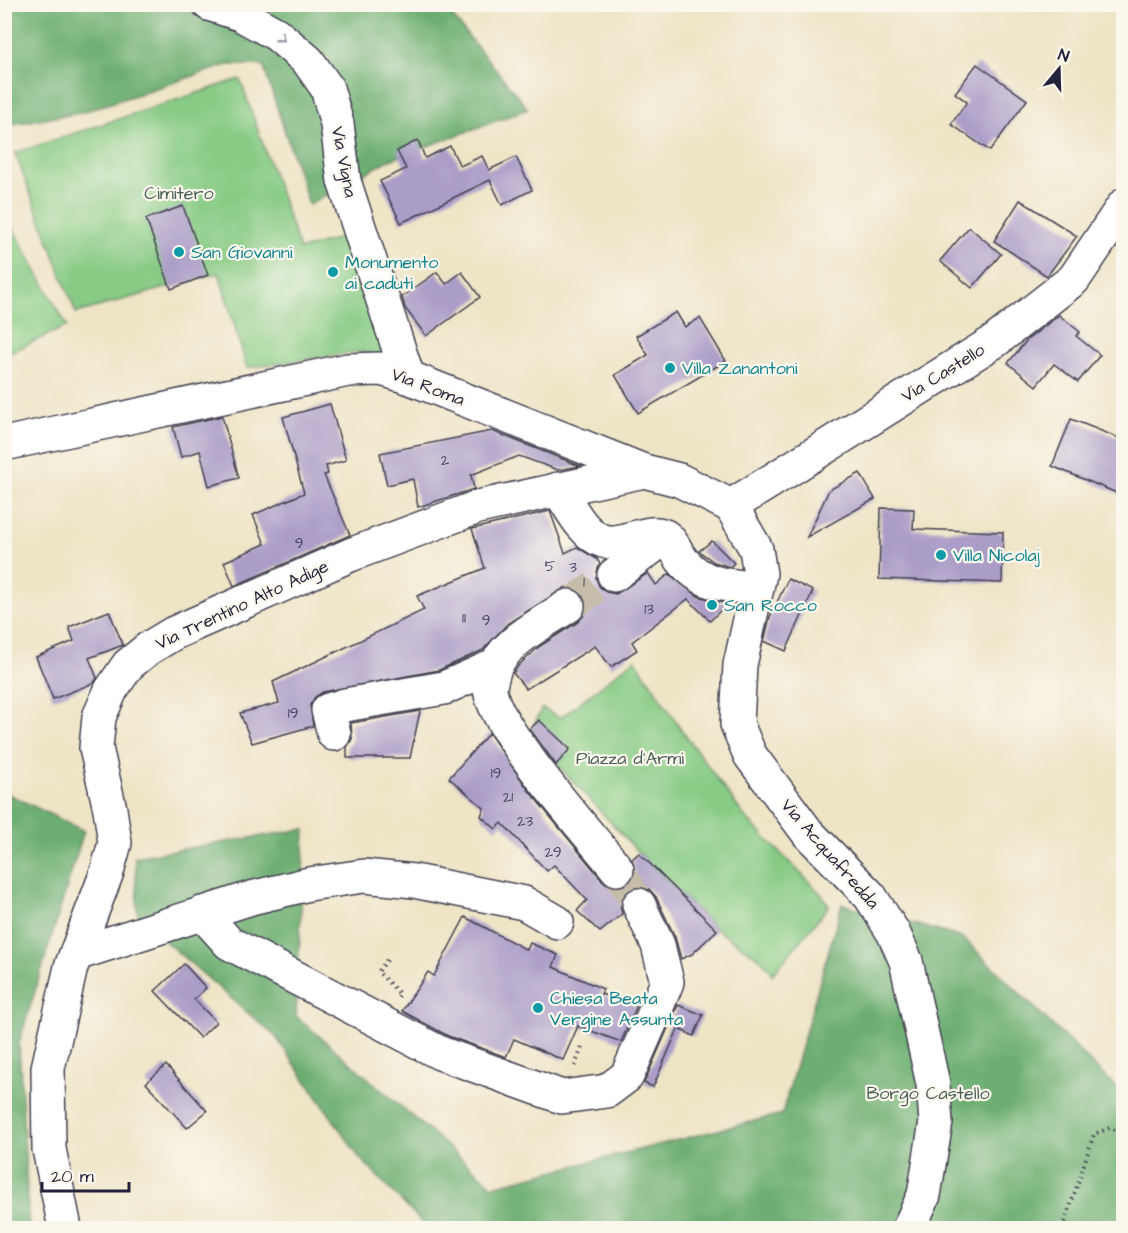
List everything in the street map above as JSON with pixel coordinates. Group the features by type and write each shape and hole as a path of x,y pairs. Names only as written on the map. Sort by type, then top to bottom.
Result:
{"street":[{"name":"Via Vigna","path":"209,4 240,14 276,34 308,61 327,88 337,124 344,181 408,377"},
{"name":"Via Castello","path":"730,506 995,341 1074,279 1124,204"},
{"name":"Via Roma","path":"4,444 348,370 381,369 408,377 645,471 679,480 730,506"},
{"name":"Via Trentino Alto Adige","path":"65,1228 49,1149 48,1068 76,954 107,872 115,843 111,809 96,748 99,717 111,690 128,665 149,648 174,633 401,534 478,507 645,471"},
{"path":"558,489 588,531 603,541 619,542 656,533 666,537 697,576 722,586 757,588"},
{"name":"Via Acquafredda","path":"730,506 756,549 760,574 740,665 737,724 750,755 802,825 870,897 893,932 906,961 931,1073 936,1122 932,1158 924,1195 909,1228"},
{"path":"614,575 666,537"},
{"path":"568,606 510,646 496,665 490,688 498,715 617,869"},
{"path":"334,734 328,710 444,688 496,665"},
{"path":"76,954 251,898 309,884 364,876 414,881 524,903 557,922"},
{"path":"202,913 229,943 440,1053 562,1097 607,1091 627,1076 667,982 658,945 639,905"}],"path":[{"path":"378,972 387,960"},
{"path":"1063,1228 1094,1134 1110,1128 1124,1133"}],"green space":[{"path":"5,4 443,5 528,109 387,161 309,205 263,65 227,65 80,113 5,125"},
{"name":"Cimitero","path":"240,79 300,250 350,235 393,357 358,352 247,368 219,273 76,313 15,153"},
{"path":"5,214 67,326 4,355"},
{"name":"Piazza d'Armi","path":"635,659 683,732 745,817 822,895 829,906 772,975 770,969 758,957 717,930 639,853 557,764 534,725 542,708 560,718"},
{"path":"4,792 84,831 19,1043 29,1228 5,1228"},
{"name":"Borgo Castello","path":"305,829 296,1016 493,1186 782,1114 842,904 963,938 1123,1094 1123,1228 427,1228 359,1157 276,1037 138,918 135,857"}],"building":[{"path":"977,64 1027,100 990,151 951,124 967,102 955,93"},
{"path":"418,140 425,158 450,146 460,166 482,156 489,170 516,157 532,190 502,205 490,180 401,223 380,181 406,169 397,151"},
{"path":"1020,200 1077,236 1047,276 994,241"},
{"name":"San Giovanni","path":"183,206 208,275 171,289 146,219"},
{"path":"969,227 1001,254 972,288 940,261"},
{"path":"437,272 446,284 462,272 480,297 426,336 405,308 402,297"},
{"name":"Villa Zanantoni","path":"676,312 685,327 700,318 726,361 638,413 615,375 648,355 636,336"},
{"path":"1059,315 1080,332 1076,336 1100,355 1078,382 1054,364 1036,386 1008,363 1027,340"},
{"path":"330,404 346,460 326,466 328,474 324,475 350,535 234,586 224,562 265,544 253,515 304,493 283,417"},
{"path":"222,416 239,478 209,486 200,451 181,457 173,427"},
{"path":"1071,419 1124,440 1124,496 1052,466"},
{"path":"492,431 580,466 558,470 519,456 471,475 474,489 418,507 413,479 387,485 380,453"},
{"path":"860,473 875,499 807,537 829,490"},
{"name":"Villa Nicolaj","path":"881,508 914,509 913,529 1003,532 1002,583 879,579"},
{"path":"550,511 565,553 577,547 597,559 600,564 596,578 599,586 606,592 616,594 648,573 656,585 669,574 698,596 727,604 710,621 688,599 632,642 637,650 611,667 595,646 526,689 513,673 518,666 540,646 578,622 585,614 587,604 583,595 576,589 566,587 508,623 483,650 439,670 323,692 315,697 310,705 313,726 252,743 240,713 279,703 273,682 424,610 417,596 485,568 472,529"},
{"path":"712,541 734,563 730,567 714,562 699,551"},
{"path":"788,579 813,591 786,651 764,641 770,617"},
{"path":"109,611 123,645 89,658 97,678 94,683 53,699 36,657 74,641 69,627"},
{"path":"420,711 410,758 347,758 347,747 352,739 351,723"},
{"path":"539,720 570,749 556,765 530,729"},
{"path":"489,733 530,792 603,881 610,886 620,888 628,884 635,875 632,859 639,853 717,930 692,954 681,959 675,937 656,897 649,889 640,886 624,894 620,904 622,914 600,932 577,911 587,900 554,865 547,871 502,823 496,829 481,816 484,808 449,778"},
{"path":"465,917 527,950 530,943 558,955 553,967 603,989 601,994 637,1005 621,1042 578,1026 563,1060 514,1039 506,1057 448,1036 402,1011 428,972 434,976"},
{"path":"184,964 206,988 194,999 216,1022 200,1038 155,991"},
{"path":"678,1005 703,1015 694,1036 678,1029 653,1087 644,1083"},
{"path":"166,1065 207,1111 187,1128 146,1083"}],"tunnel":[{"path":"568,606 614,575"},
{"path":"617,869 639,905"}],"place":[{"name":"San Giovanni","path":"179,252"},
{"name":"Monumento ai caduti","path":"333,272"},
{"name":"Villa Zanantoni","path":"670,368"},
{"name":"Villa Nicolaj","path":"941,555"},
{"name":"San Rocco","path":"712,605"},
{"name":"Chiesa Beata Vergine Assunta","path":"538,1008"}]}
